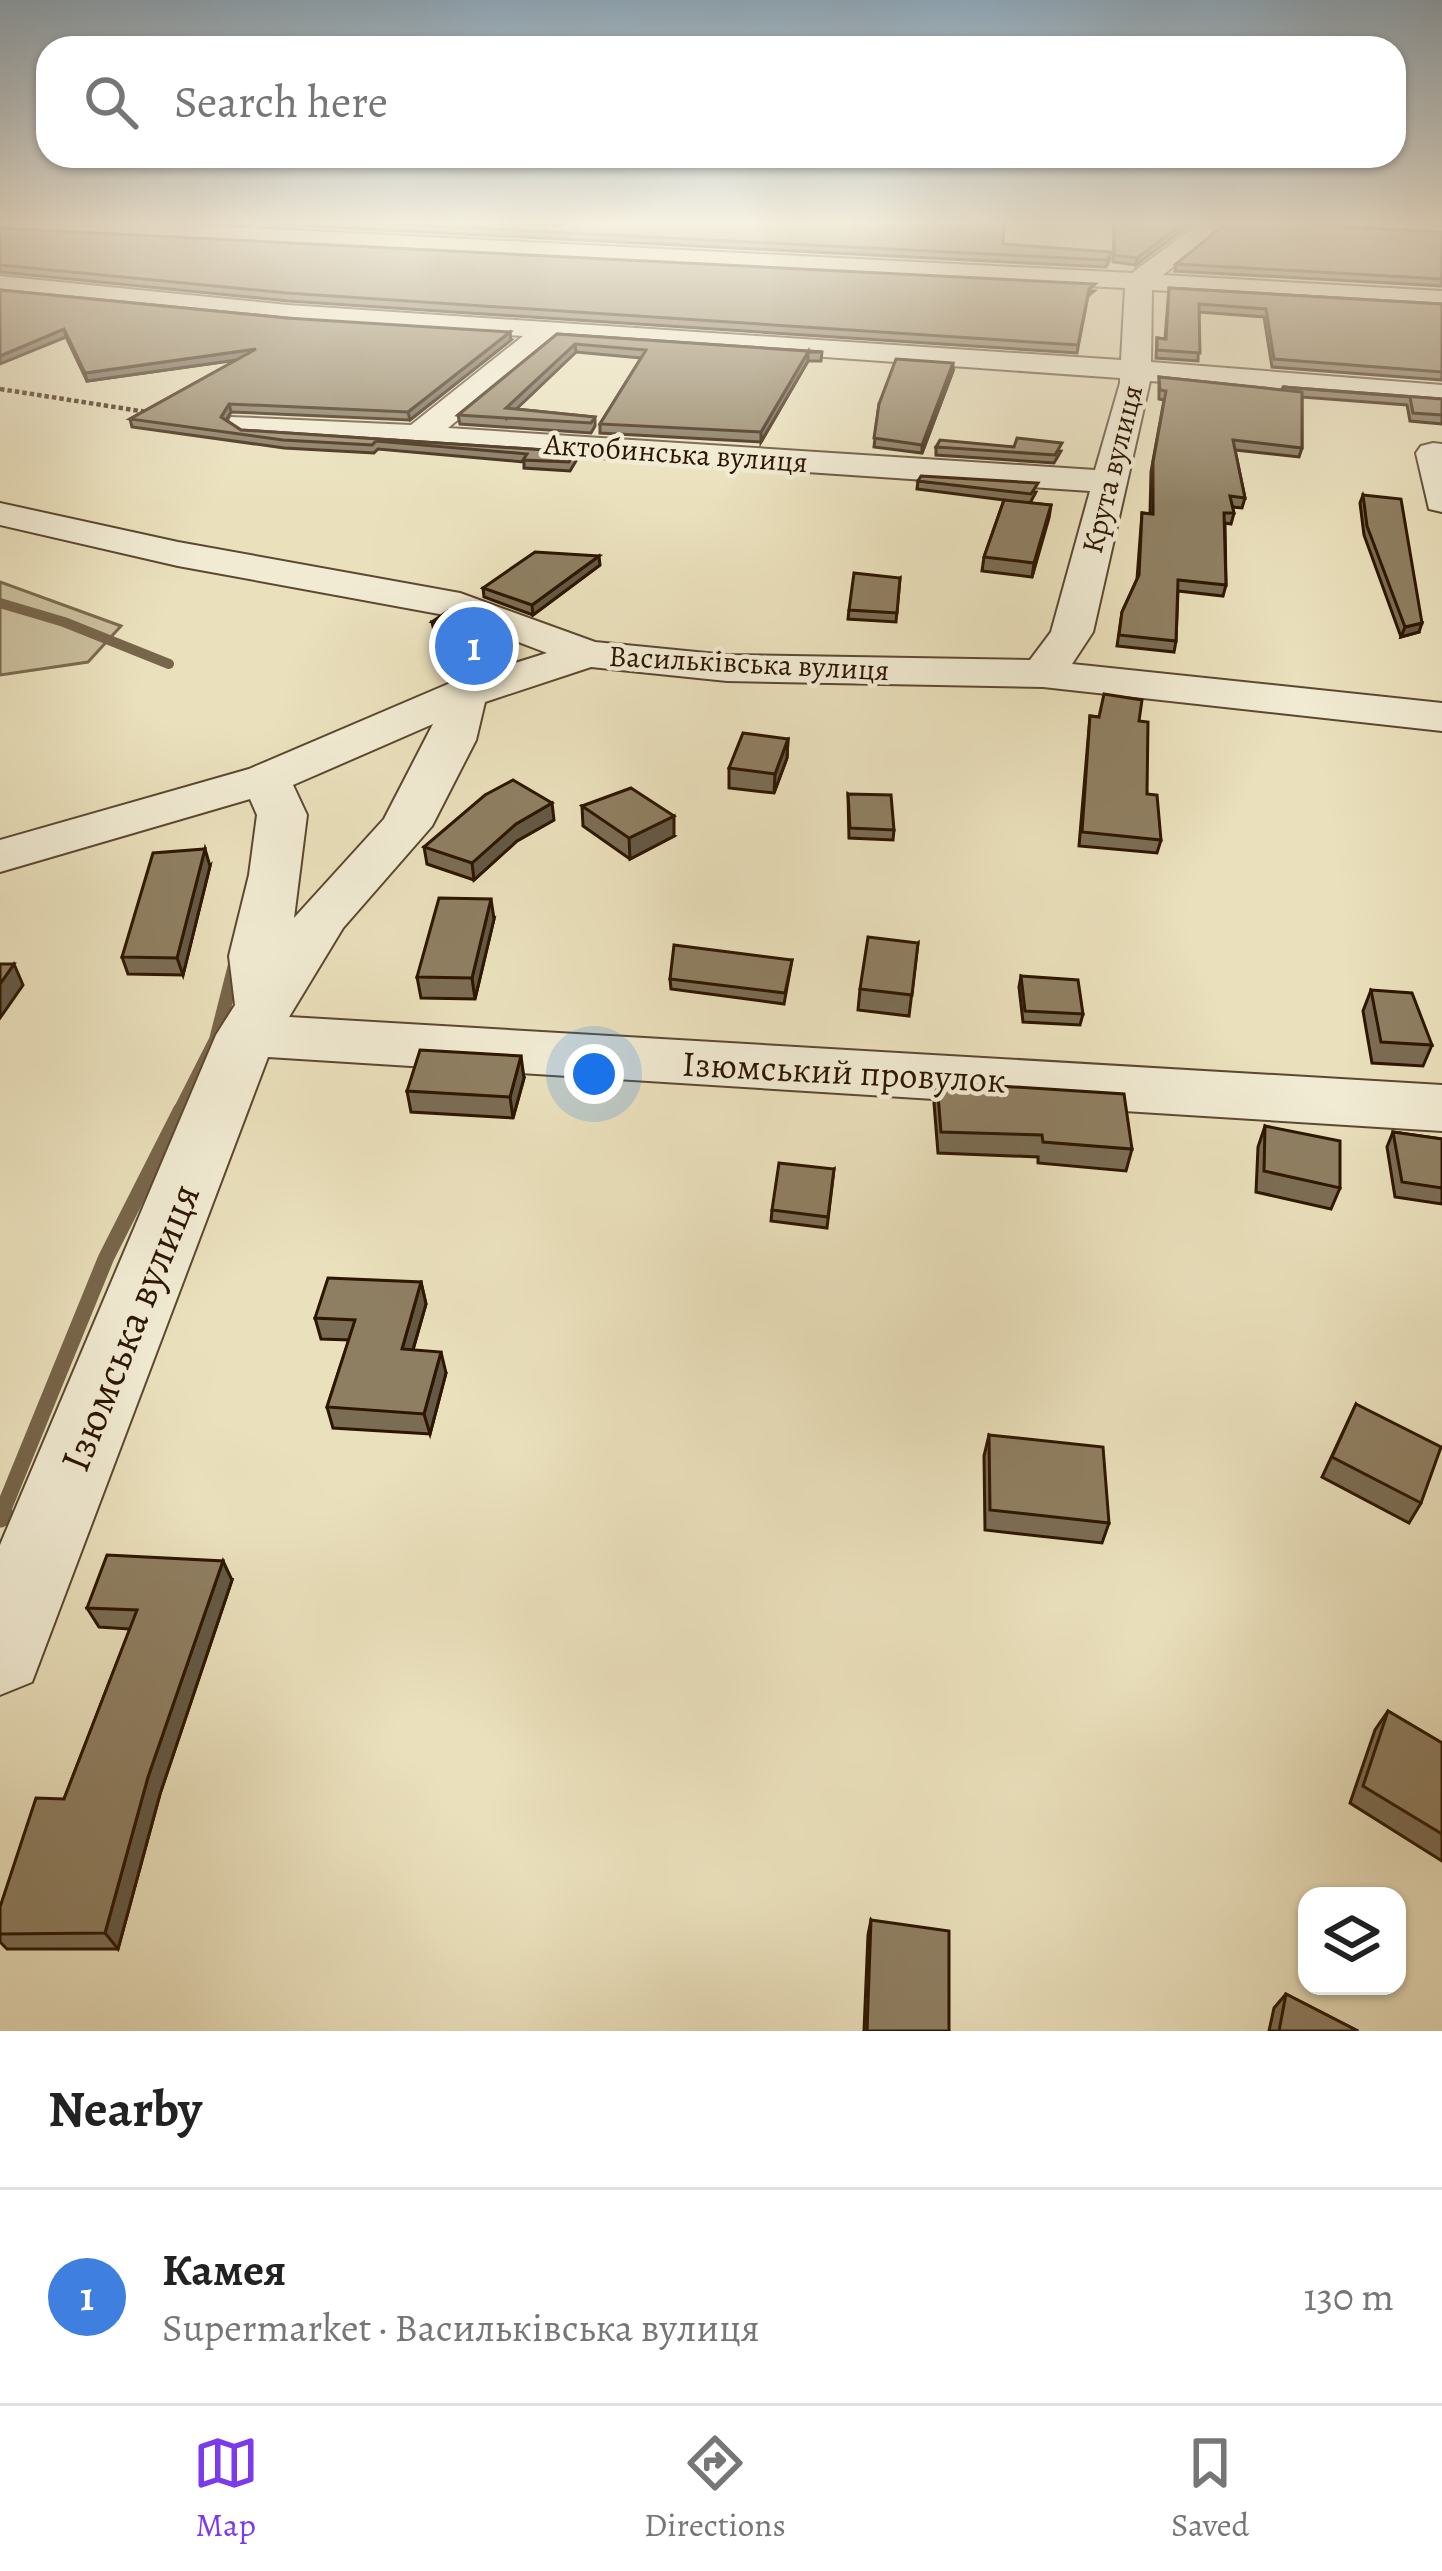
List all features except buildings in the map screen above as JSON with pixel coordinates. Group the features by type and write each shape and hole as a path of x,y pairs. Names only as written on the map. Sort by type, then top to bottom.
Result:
{"street":[{"path":"359,316 1442,394"},
{"name":"Крута вулиця","path":"1043,674 1072,632 1136,369 1138,316"},
{"path":"418,436 547,331"},
{"name":"Актобинська вулиця","path":"243,424 1110,482"},
{"path":"1437,454 1442,501"},
{"name":"Васильківська вулиця","path":"0,514 178,554 460,605 588,654 727,668 1043,674 1442,717"},
{"path":"0,856 266,779 464,694 588,654"},
{"name":"Ізюмська вулиця","path":"0,1651 255,1021 322,918 406,826 452,740 464,694"},
{"name":"Ізюмська вулиця","path":"255,1021 258,956 276,875 282,815 266,779"},
{"name":"Ізюмський провулок","path":"255,1021 1442,1108"}],"path":[{"path":"0,389 161,414"}],"shaded area":[{"path":"0,582 121,626 88,662 0,675"}],"waterway":[{"path":"0,603 64,622 169,664"},
{"path":"179,1113 216,1040 235,965"},
{"path":"1,1515 106,1258 181,1110"},
{"path":"0,1517 2,1512"}],"place":[{"name":"Камея","path":"474,646"}]}
